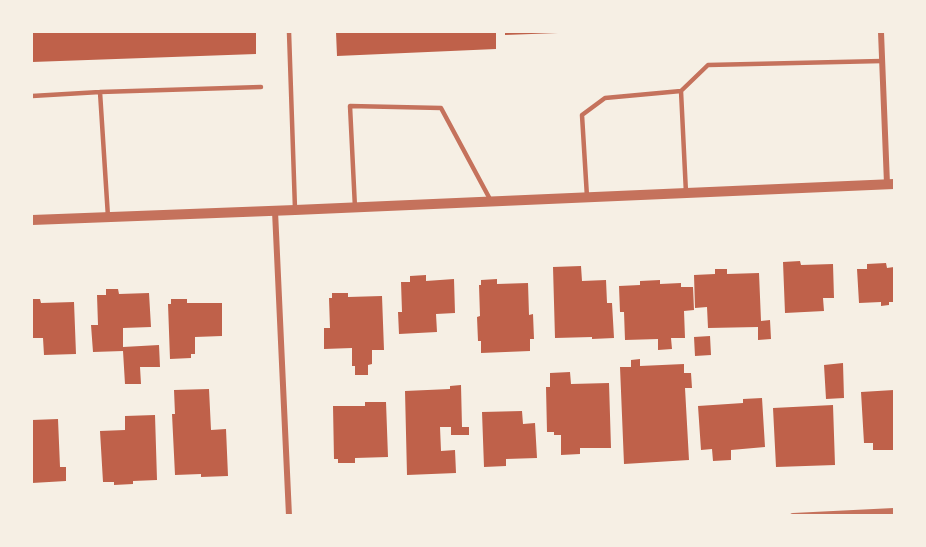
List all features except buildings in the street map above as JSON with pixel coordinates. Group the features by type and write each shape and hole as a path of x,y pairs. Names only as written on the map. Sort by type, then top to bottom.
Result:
{"street":[{"path":"32,220 891,184 881,32"},
{"path":"275,211 289,516"},
{"path":"793,516 894,511"}],"lane":[{"path":"289,32 295,210"},
{"path":"587,197 582,115 605,98 681,91 708,65 882,62"},
{"path":"32,96 261,87"},
{"path":"681,91 686,193"},
{"path":"100,92 108,217"},
{"path":"356,208 350,106 441,108 491,202"}]}
